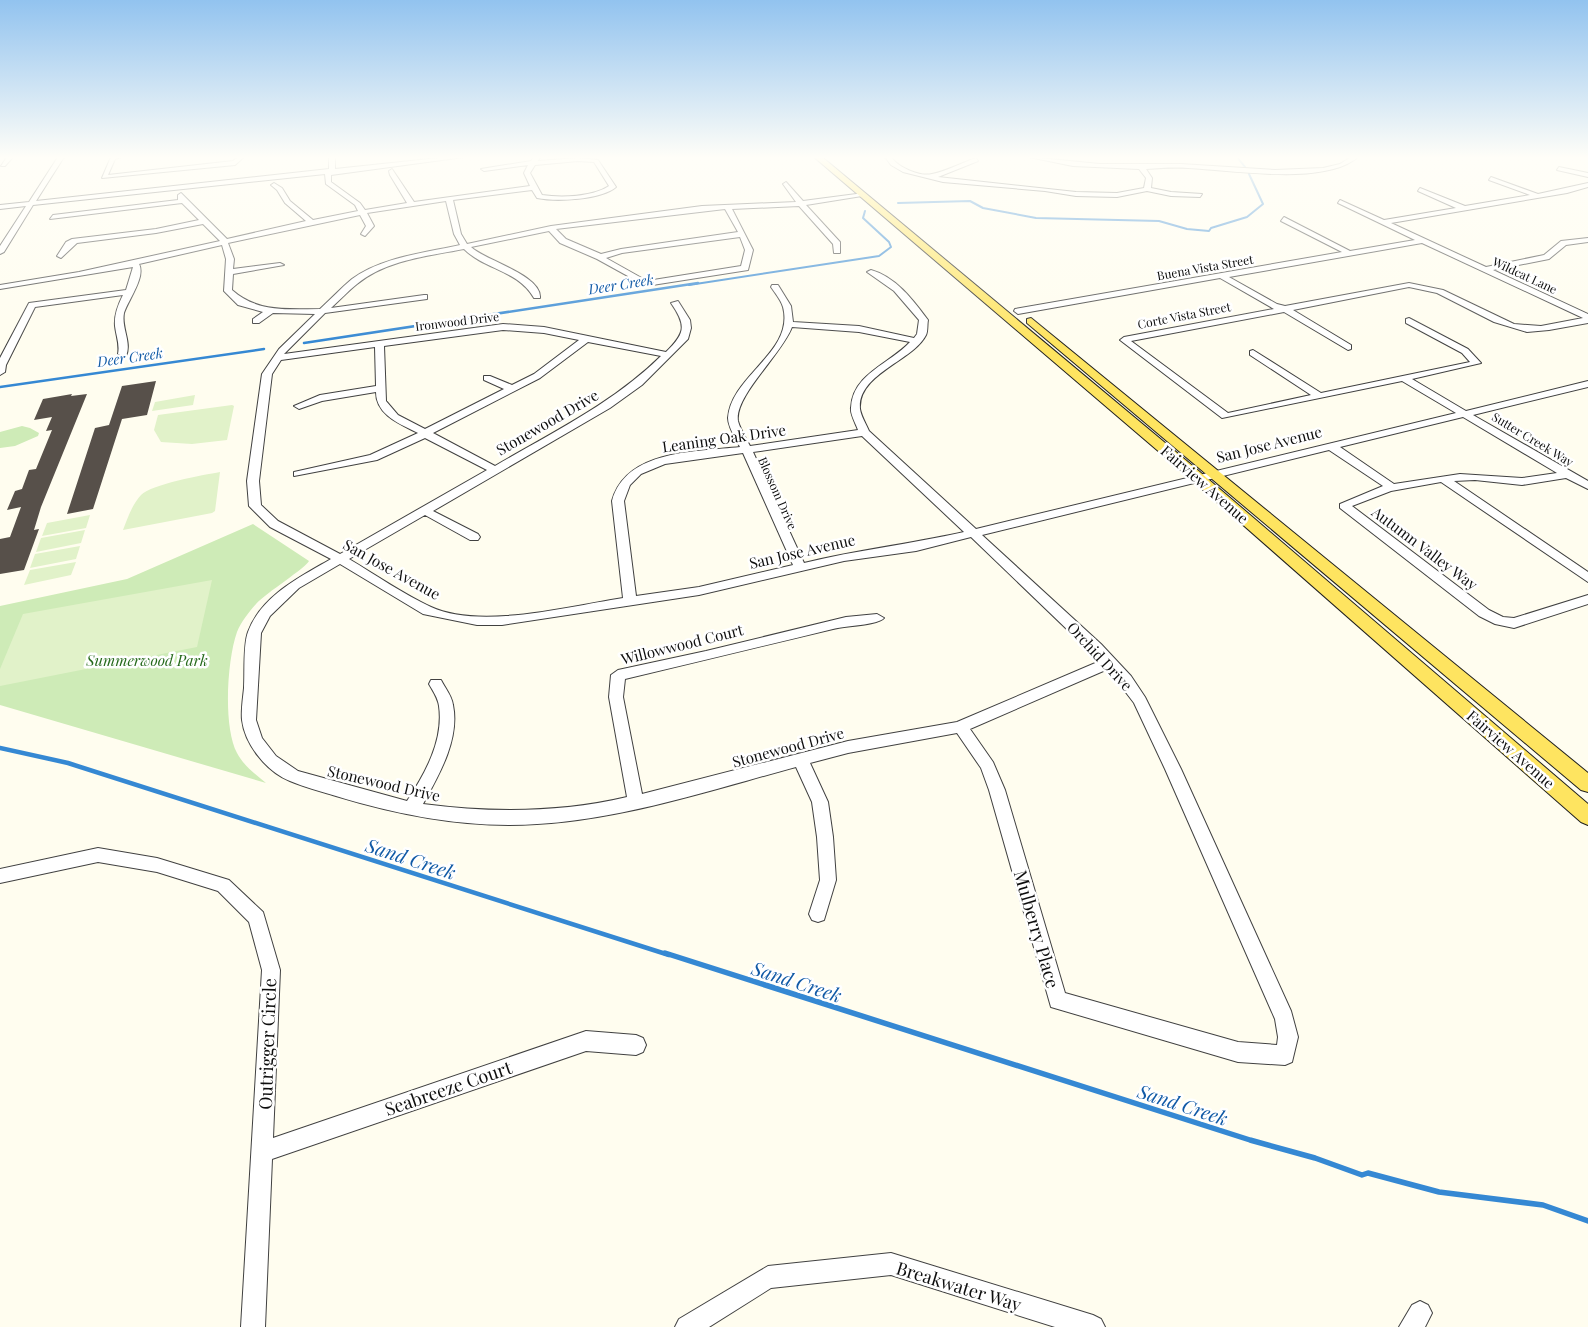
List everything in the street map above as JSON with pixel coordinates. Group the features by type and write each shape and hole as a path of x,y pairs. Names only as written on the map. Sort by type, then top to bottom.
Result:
{"main road":[{"name":"Fairview Avenue","path":"898,219 1588,816"},
{"name":"Fairview Avenue","path":"901,219 1018,310 1588,784"}],"street":[{"path":"0,252 21,219"},
{"path":"308,219 312,222"},
{"path":"0,285 85,273 328,219"},
{"path":"365,234 370,226 366,219"},
{"path":"456,219 465,246 477,256 528,281 536,288 538,296"},
{"path":"322,312 355,281 375,269 401,260 551,228 624,219"},
{"path":"551,228 564,241 600,257 646,284 745,268 749,250 734,219"},
{"path":"816,219 837,244 838,252"},
{"path":"1284,219 1349,253"},
{"name":"Wildcat Lane","path":"1376,219 1425,240 1588,318"},
{"path":"1383,222 1401,219"},
{"path":"61,256 69,244 75,241 156,231 205,221 224,242 230,259 228,290 233,297 247,305 272,310 322,312 360,309 424,298"},
{"path":"600,257 621,251 742,234"},
{"name":"Buena Vista Street","path":"1018,310 1425,240"},
{"path":"1486,269 1546,257 1564,243 1588,240"},
{"path":"122,354 125,346 118,326 137,273 137,267 134,263"},
{"path":"229,272 280,265"},
{"path":"775,287 785,301 788,324 859,329 917,341 925,326 923,317 917,308 882,276 871,272"},
{"path":"1231,274 1282,304 1285,309"},
{"path":"1222,276 1274,306 1285,309 1348,347"},
{"name":"Corte Vista Street","path":"1409,321 1465,351 1476,363 1226,416 1124,340 1409,285 1425,285 1511,326 1529,330 1588,318"},
{"path":"0,372 0,364 32,305 129,292"},
{"name":"Stonewood Drive","path":"675,303 688,322 688,330 684,339 623,396 295,585 265,613 254,633 249,720 255,740 271,760 293,776 351,794 411,808 473,817 510,818 560,815 636,801 848,747 929,734 960,726 1110,662"},
{"path":"256,321 272,310"},
{"name":"San Jose Avenue","path":"322,312 278,358 267,374 253,481 255,506 274,524 340,559 414,604 451,617 477,621 502,621 699,591 870,552 916,547 1329,445 1588,384"},
{"name":"Blossom Drive","path":"788,324 777,350 745,386 733,410 733,420 800,568"},
{"name":"Ironwood Drive","path":"278,358 503,327 544,330 668,355"},
{"path":"298,474 373,458 512,389 553,366 586,339"},
{"name":"Orchid Drive","path":"917,341 860,389 854,403 854,412 864,432 1110,662 1126,680 1140,701 1185,795 1284,1018 1288,1037 1285,1056"},
{"path":"379,344 381,401 386,410 394,417 495,470"},
{"path":"1253,353 1319,396"},
{"path":"487,378 512,389"},
{"name":"Sutter Creek Way","path":"1403,378 1588,486"},
{"path":"299,406 320,398 380,388"},
{"name":"Leaning Oak Drive","path":"630,601 618,501 619,492 626,480 654,463 864,432"},
{"path":"1329,445 1393,488"},
{"name":"Autumn Valley Way","path":"1567,474 1527,482 1476,477 1443,479 1393,488 1352,500 1344,506 1484,612 1500,621 1514,623 1588,600"},
{"path":"1443,479 1588,578"},
{"path":"425,511 474,537"},
{"name":"Willowwood Court","path":"636,801 616,697 618,675 706,656 846,620 877,618"},
{"path":"411,808 437,762 444,734 446,704 436,684"},
{"name":"Mulberry Place","path":"960,726 988,766 998,790 1058,1000 1238,1052 1285,1056"},
{"path":"801,760 820,802 825,837 828,880 818,914"},
{"name":"Outrigger Circle","path":"0,876 98,856 157,865 224,885 257,918 271,970 253,1327"},
{"name":"Seabreeze Court","path":"263,1152 586,1041 636,1045"},
{"name":"Breakwater Way","path":"687,1327 768,1277 891,1264 1093,1327"}],"green space":[{"path":"195,395 193,405 152,411 155,402"},
{"path":"234,406 227,440 192,444 161,442 154,430 158,415"},
{"path":"22,426 39,433 38,436 15,446 0,448 0,432"},
{"path":"220,472 215,511 212,513 123,530 130,511 141,495 147,491 178,480"},
{"path":"90,515 86,528 42,536 47,523"},
{"name":"Summerwood Park","path":"253,524 309,561 268,593 248,614 237,632 231,659 228,711 233,741 237,753 243,762 266,783 0,705 0,606 127,579"},
{"path":"85,530 81,543 36,552 41,538"},
{"path":"80,546 76,559 30,568 35,554"},
{"path":"76,562 71,575 24,585 30,570"},
{"path":"212,580 197,647 0,686 0,669 23,614"}],"building":[{"path":"156,381 147,415 122,419 93,509 67,514 95,428 109,425 122,386"},
{"path":"72,394 71,396 87,394 41,507 34,530 39,529 24,570 0,574 0,539 10,537 21,507 7,510 15,491 22,489 29,470 36,469 52,430 46,431 52,417 34,420 43,399"}],"waterway":[{"name":"Deer Creek","path":"689,285 879,256 891,247 889,242 864,219"},
{"name":"Deer Creek","path":"1074,219 1159,221 1187,229 1209,231 1211,228 1241,219"},
{"name":"Deer Creek","path":"304,343 698,283"},
{"name":"Deer Creek","path":"0,387 264,349"},
{"name":"Sand Creek","path":"0,748 68,763 669,955"},
{"name":"Sand Creek","path":"665,953 1250,1140 1315,1158 1362,1175 1368,1173 1439,1192 1543,1205 1588,1221"}]}
